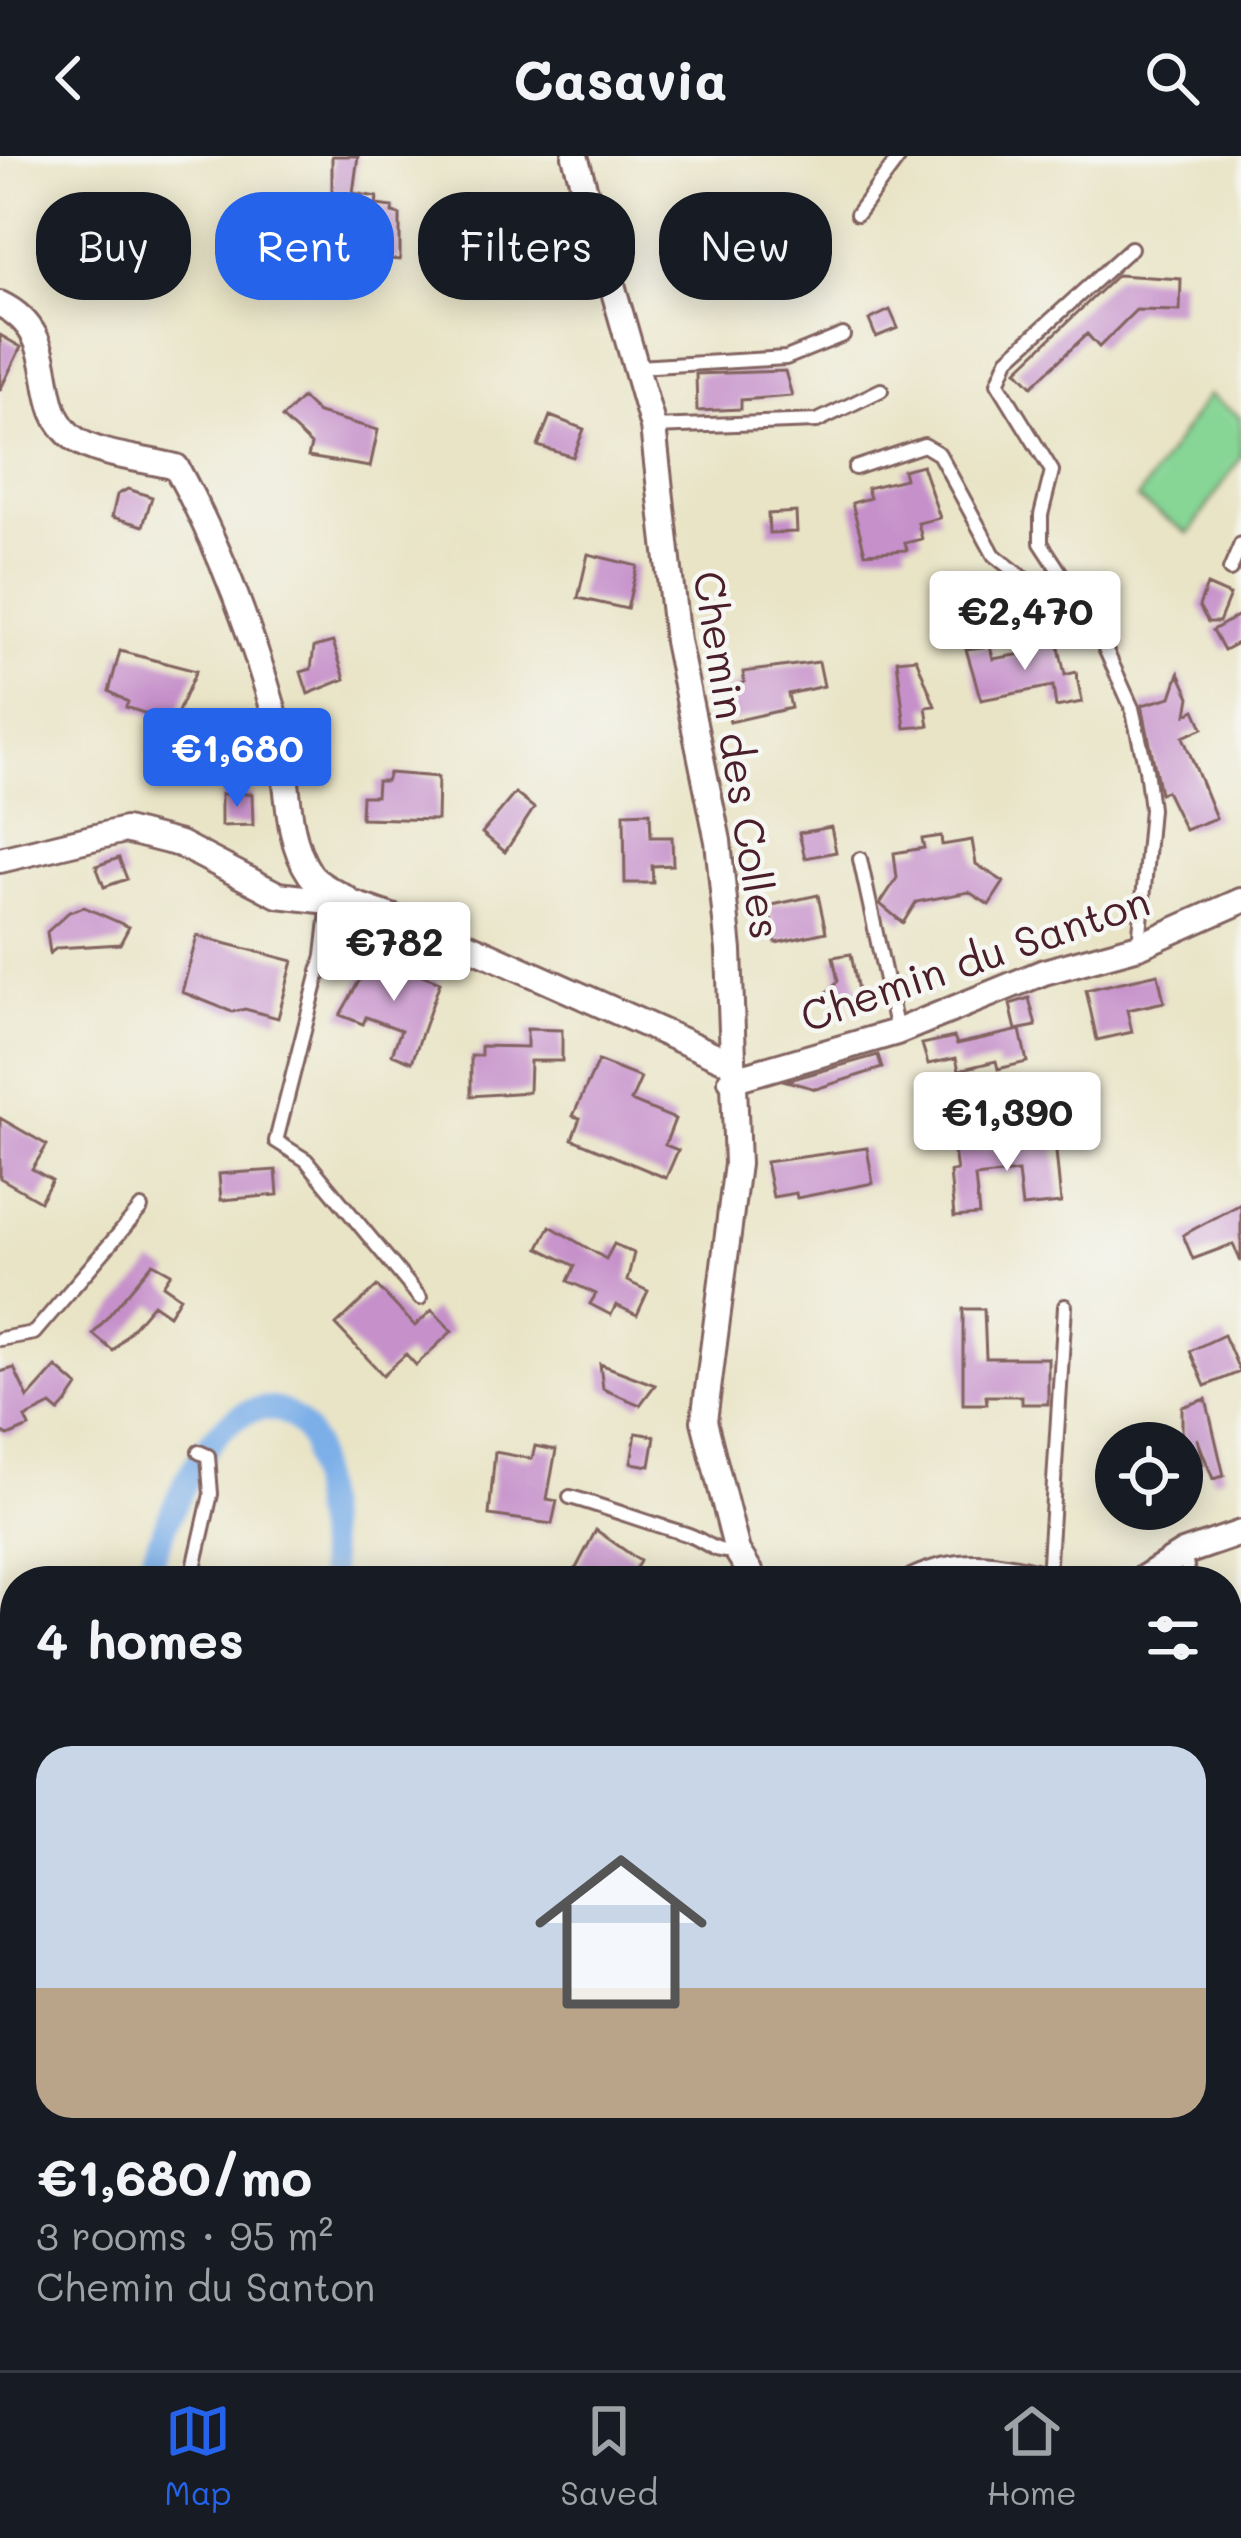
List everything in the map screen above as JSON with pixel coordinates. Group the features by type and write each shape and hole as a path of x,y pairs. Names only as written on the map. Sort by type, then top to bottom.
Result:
{"street":[{"name":"Chemin des Colles","path":"574,156 653,427 676,641 718,842 729,951 737,1164 704,1421 737,1551 746,1566"},
{"path":"0,304 18,313 39,338 57,420 76,441 176,467 207,523 243,612 279,728 299,849 311,877 342,902"},
{"path":"0,860 125,830 180,844 278,895 342,902 447,936 731,1071"},
{"name":"Chemin du Santon","path":"731,1071 897,1032 1044,972 1139,946 1241,901"},
{"path":"1163,1566 1183,1553 1241,1533"},
{"path":"959,1566 990,1566"}],"lane":[{"path":"856,214 900,156"},
{"path":"1131,248 1008,359 998,383 1012,412 1046,452 1052,471 1041,515 1041,543 1075,594 1132,708 1150,809 1139,946"},
{"path":"636,367 786,358 843,335"},
{"path":"653,427 817,421 880,390"},
{"path":"855,468 924,445 939,454 994,555 1037,589 1075,594"},
{"path":"1230,570 1241,544"},
{"path":"860,859 897,1032"},
{"path":"342,902 323,956 276,1141 306,1160 420,1298"},
{"path":"0,1339 34,1333 141,1208"},
{"path":"1051,1566 1065,1306"},
{"path":"194,1566 211,1494 204,1454"},
{"path":"571,1497 641,1525 686,1534 716,1553 737,1551"},
{"path":"1183,1553 1187,1566"}],"green space":[{"path":"1208,395 1241,417 1241,457 1189,534 1137,499"}],"building":[{"path":"332,156 358,156 353,192 332,192"},
{"path":"394,214 400,215 400,260 394,260"},
{"path":"1117,275 1181,279 1180,311 1136,310 1099,347 1087,334 1032,386 1017,370"},
{"path":"890,310 898,328 876,337 869,320"},
{"path":"0,335 21,347 0,390"},
{"path":"785,371 792,396 741,400 741,409 697,411 696,374"},
{"path":"302,398 318,413 378,430 370,467 308,457 311,445 282,418"},
{"path":"550,416 584,429 573,457 538,446"},
{"path":"922,465 940,518 918,523 922,539 905,543 907,550 865,553 852,503 870,498 867,488 905,479 903,470"},
{"path":"128,489 152,497 143,526 112,517 117,495"},
{"path":"796,512 797,532 769,533 768,514"},
{"path":"588,554 637,566 627,609 578,598"},
{"path":"1207,585 1230,595 1219,622 1208,622 1199,606"},
{"path":"1241,614 1241,641 1224,650 1213,630"},
{"path":"1056,634 1065,675 1076,672 1082,702 1056,707 1053,686 981,700 966,649 990,646 993,659 1040,651 1038,638"},
{"path":"333,642 345,679 308,694 301,672 311,669 314,647"},
{"path":"120,651 196,671 173,723 126,707 128,702 109,691"},
{"path":"916,658 935,706 926,707 929,726 905,728 897,660"},
{"path":"819,662 824,686 788,694 791,708 730,722 723,692 744,682 743,672"},
{"path":"1179,673 1190,697 1187,714 1195,710 1203,728 1183,737 1216,818 1185,830 1166,791 1160,793 1142,705 1171,697"},
{"path":"389,773 438,777 437,820 361,818 362,796 376,796 377,781 386,781"},
{"path":"515,793 534,808 505,852 482,833"},
{"path":"221,794 252,794 253,825 221,826"},
{"path":"650,812 651,837 672,837 673,865 652,866 653,883 625,883 624,813"},
{"path":"831,827 836,852 805,858 799,833"},
{"path":"941,836 942,845 972,840 976,864 1004,882 989,905 969,892 916,902 903,923 880,904 897,878 894,853 924,848 922,839"},
{"path":"119,858 127,879 104,887 96,866"},
{"path":"818,895 826,932 776,943 768,906"},
{"path":"84,907 129,927 120,944 57,948 50,953 47,932 69,912"},
{"path":"197,936 293,961 278,1018 245,1009 232,1012 182,992"},
{"path":"851,954 859,996 843,1000 826,993 838,981 833,957"},
{"path":"390,962 440,982 412,1062 392,1054 401,1030 366,1017 363,1024 340,1015 368,965 386,972"},
{"path":"1158,974 1164,1002 1127,1010 1132,1032 1097,1040 1086,990"},
{"path":"1029,998 1036,1026 1016,1030 1010,1004"},
{"path":"527,1029 562,1030 562,1061 530,1061 529,1092 471,1096 471,1056 481,1056 481,1046 527,1047"},
{"path":"1020,1030 1027,1062 998,1069 996,1061 959,1070 956,1058 928,1064 922,1044 954,1037 957,1044"},
{"path":"878,1055 882,1068 816,1089 786,1081"},
{"path":"598,1061 641,1078 631,1101 675,1119 665,1145 678,1150 666,1178 572,1139 580,1118 573,1116"},
{"path":"0,1118 47,1145 32,1169 52,1180 40,1201 0,1178"},
{"path":"1055,1141 1061,1203 1022,1207 1018,1172 975,1177 979,1215 954,1217 950,1172 957,1171 954,1151"},
{"path":"867,1148 873,1183 797,1198 796,1193 773,1197 766,1162"},
{"path":"276,1170 278,1195 221,1200 219,1174"},
{"path":"1241,1204 1241,1262 1233,1244 1193,1259 1183,1235"},
{"path":"550,1226 606,1259 614,1244 634,1253 627,1281 648,1291 637,1315 616,1305 611,1315 590,1304 596,1294 568,1281 575,1266 539,1248"},
{"path":"153,1263 171,1273 163,1285 180,1297 169,1315 153,1304 113,1351 93,1334"},
{"path":"377,1286 415,1326 432,1310 452,1331 416,1365 406,1354 383,1375 336,1325"},
{"path":"963,1309 984,1309 986,1358 1048,1358 1048,1404 1022,1404 1022,1396 986,1396 987,1404 963,1404"},
{"path":"1224,1335 1240,1372 1205,1386 1190,1351"},
{"path":"600,1364 655,1385 640,1405 603,1389"},
{"path":"56,1367 78,1386 59,1412 51,1405 25,1418 29,1427 8,1436 0,1431 0,1372 14,1368 28,1398"},
{"path":"1206,1399 1224,1476 1213,1479 1203,1453 1203,1422 1182,1422 1182,1407"},
{"path":"636,1433 655,1436 650,1466 631,1463"},
{"path":"535,1446 556,1450 547,1499 557,1501 552,1524 489,1515 495,1452 532,1459"},
{"path":"596,1530 640,1561 637,1566 577,1566"}],"waterway":[{"path":"149,1566 176,1503 208,1447 227,1425 248,1412 272,1409 297,1421 313,1444 329,1566"}]}
